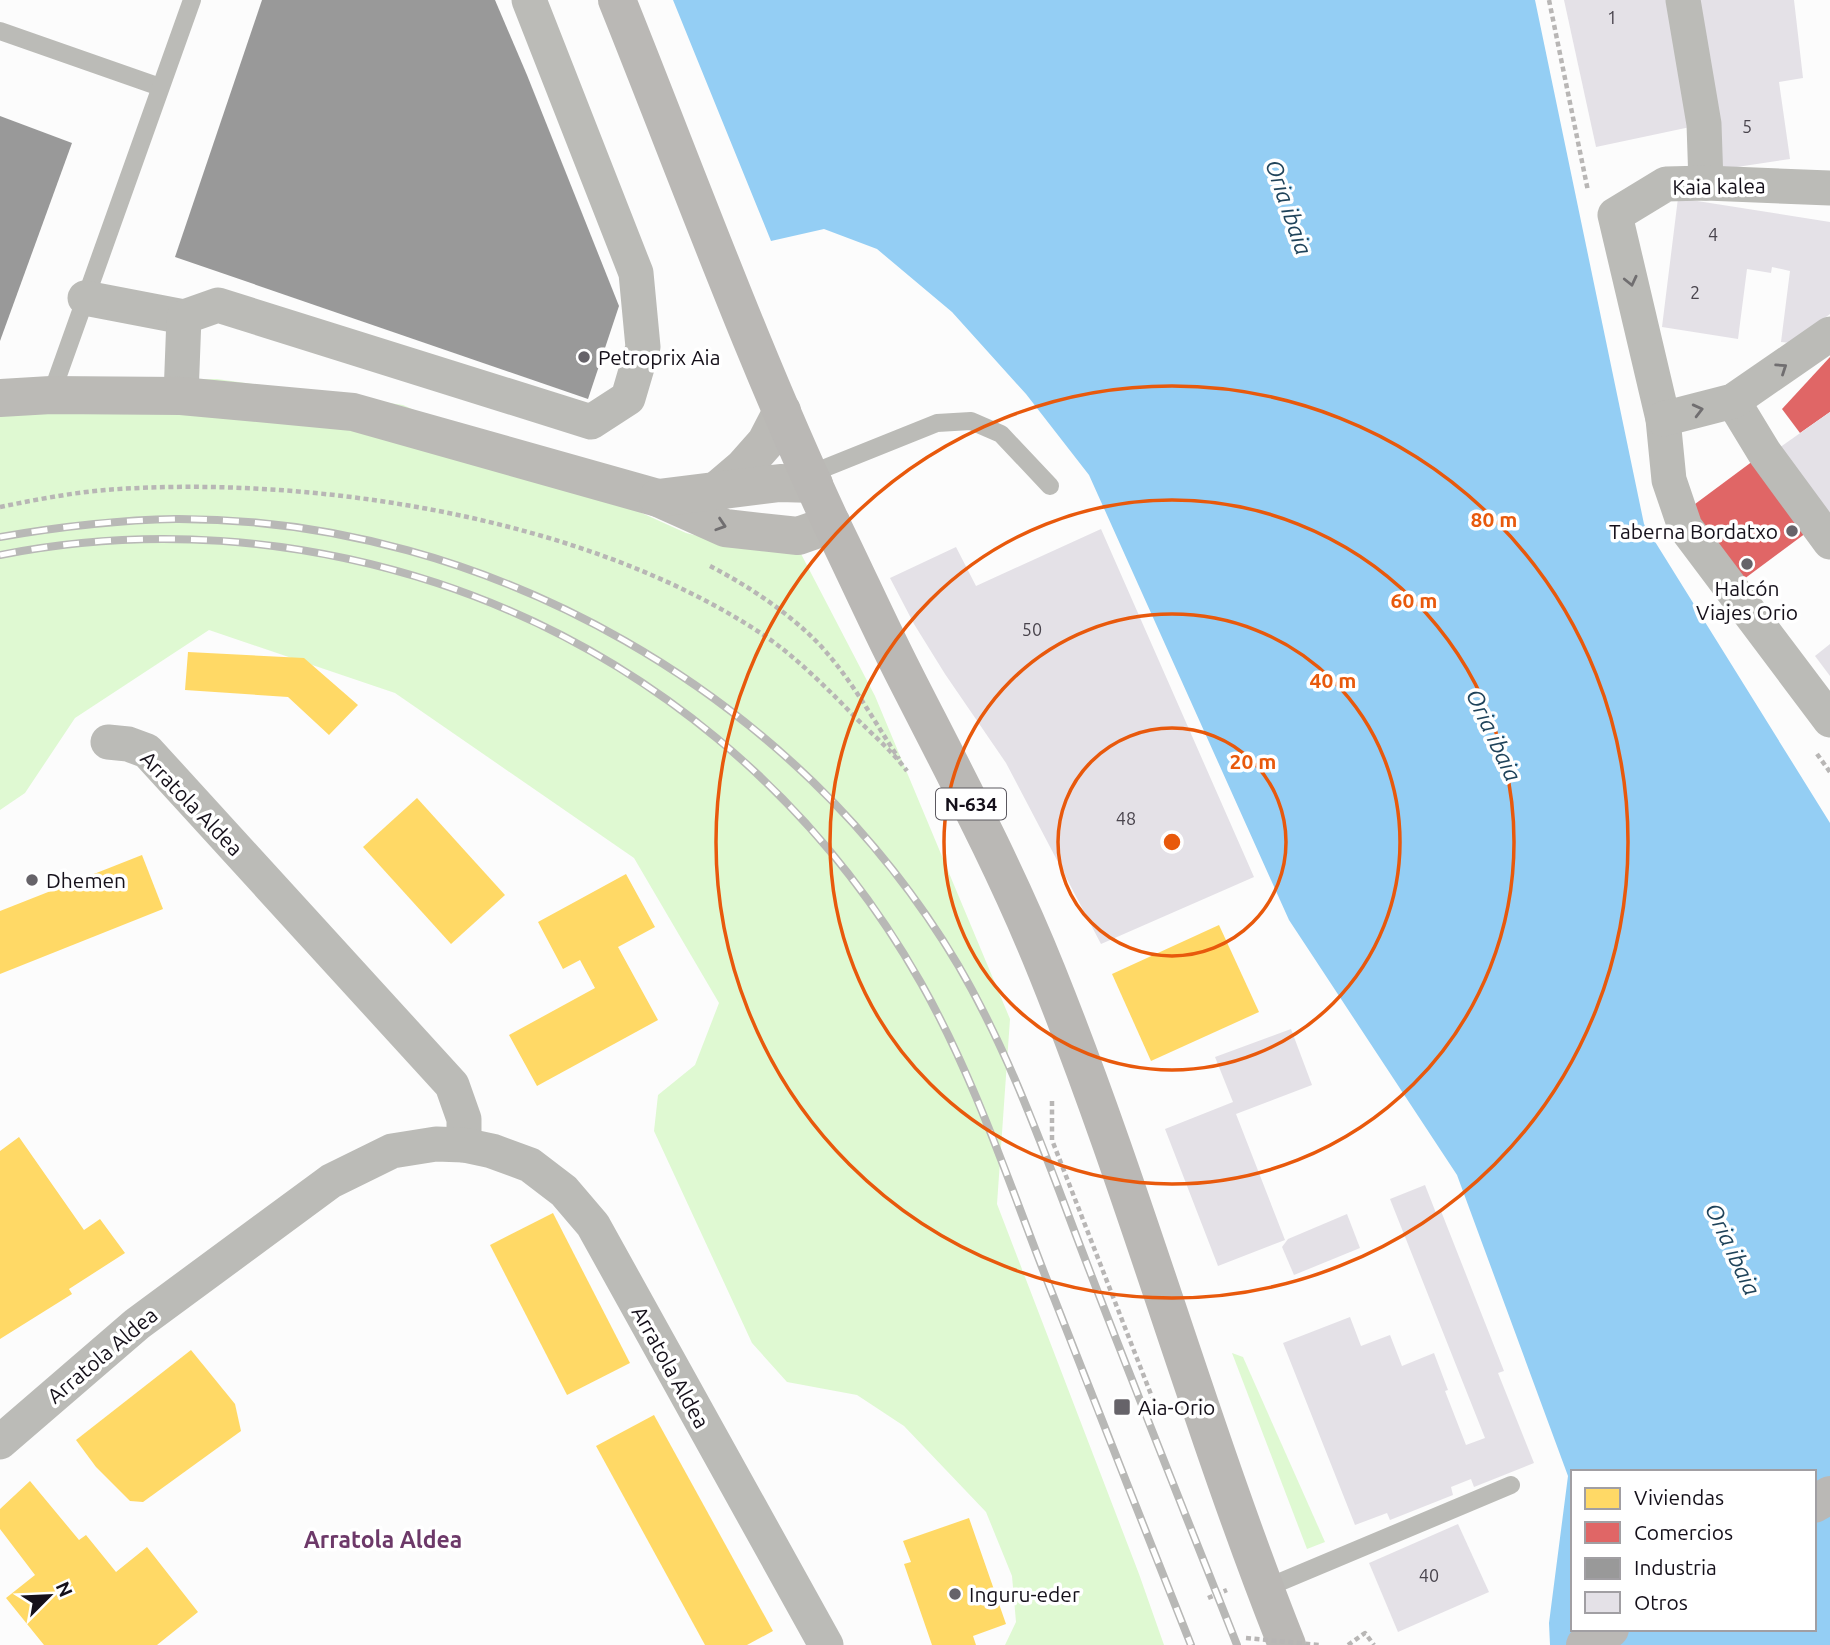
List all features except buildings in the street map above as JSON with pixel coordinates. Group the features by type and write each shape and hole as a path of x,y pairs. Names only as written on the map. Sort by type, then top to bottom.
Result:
{"highway":[{"name":"N-634","path":"617,0 782,411 812,479 906,678 986,833 1048,972 1084,1067 1230,1494 1287,1645"},
{"path":"1585,1645 1607,1631"}],"street":[{"path":"85,298 184,317 218,305 591,422 628,398 643,347 636,273 529,0"},
{"path":"1683,0 1704,124 1706,183"},
{"name":"Kaia kalea","path":"1602,204 1666,184 1830,188"},
{"path":"1602,204 1663,419 1669,480 1685,527 1830,720"},
{"path":"181,396 184,317"},
{"path":"1663,419 1733,401 1830,334"},
{"path":"0,398 51,395 181,396 353,412 659,498 724,528 798,536 832,524"},
{"path":"1733,401 1764,452 1830,542"},
{"path":"716,491 743,468 766,442 782,411"},
{"path":"659,498 812,479"},
{"name":"Arratola Aldea","path":"108,742 128,744 146,751 405,1031 452,1085 464,1119 464,1144"},
{"name":"Arratola Aldea","path":"0,1442 137,1324 331,1181 392,1151 436,1144 464,1144 530,1165 564,1191 593,1225 826,1645"}],"lane":[{"path":"51,395 192,0"},
{"path":"0,31 160,87"},
{"path":"812,479 937,423 971,421 1001,434 1050,486"},
{"path":"1265,1588 1511,1485"}],"path":[{"path":"1549,0 1602,204"},
{"path":"0,507 103,490 228,488 371,498 487,522 581,548 687,590 767,637 837,698 905,768"},
{"path":"706,564 743,583 812,637 847,678 912,779"},
{"path":"1052,1093 1052,1140 1161,1419"},
{"path":"1208,1598 1228,1590"},
{"path":"1349,1645 1365,1633 1374,1645"},
{"path":"1246,1638 1319,1645"}],"green space":[{"path":"217,379 403,405 686,533 735,545 799,550 875,696 1010,1019 997,1204 1164,1645 1005,1645 1016,1622 1012,1576 986,1512 904,1426 857,1395 787,1382 752,1343 654,1131 658,1095 695,1065 719,1003 634,858 395,693 209,630 75,718 25,793 0,810 0,383"},
{"path":"1232,1353 1243,1357 1325,1542 1307,1549"}],"water":[{"name":"Oria ibaia","path":"673,0 1535,0 1644,524 1830,823 1830,1645 1550,1645 1549,1623 1568,1476 1457,1175 1289,920 1089,475 1026,394 952,312 877,249 824,229 771,241"}],"railway":[{"path":"0,537 87,525 176,519 293,527 408,550 519,589 625,641 723,705 813,782 892,869 958,965 996,1037 1044,1150 1237,1645"},
{"path":"0,555 110,541 220,541 330,555 437,583 513,612 585,648 653,690 716,738 776,792 830,851 878,915 940,1018 988,1127 1191,1645"}],"place":[{"name":"Petroprix Aia","path":"584,357"},
{"name":"Taberna Bordatxo","path":"1792,531"},
{"name":"Halcón Viajes Orio","path":"1747,564"},
{"name":"Dhemen","path":"32,880"},
{"name":"Aia-Orio","path":"1122,1407"},
{"name":"Inguru-eder","path":"955,1594"}],"district":[{"name":"Arratola Aldea","path":"383,1539"}]}
